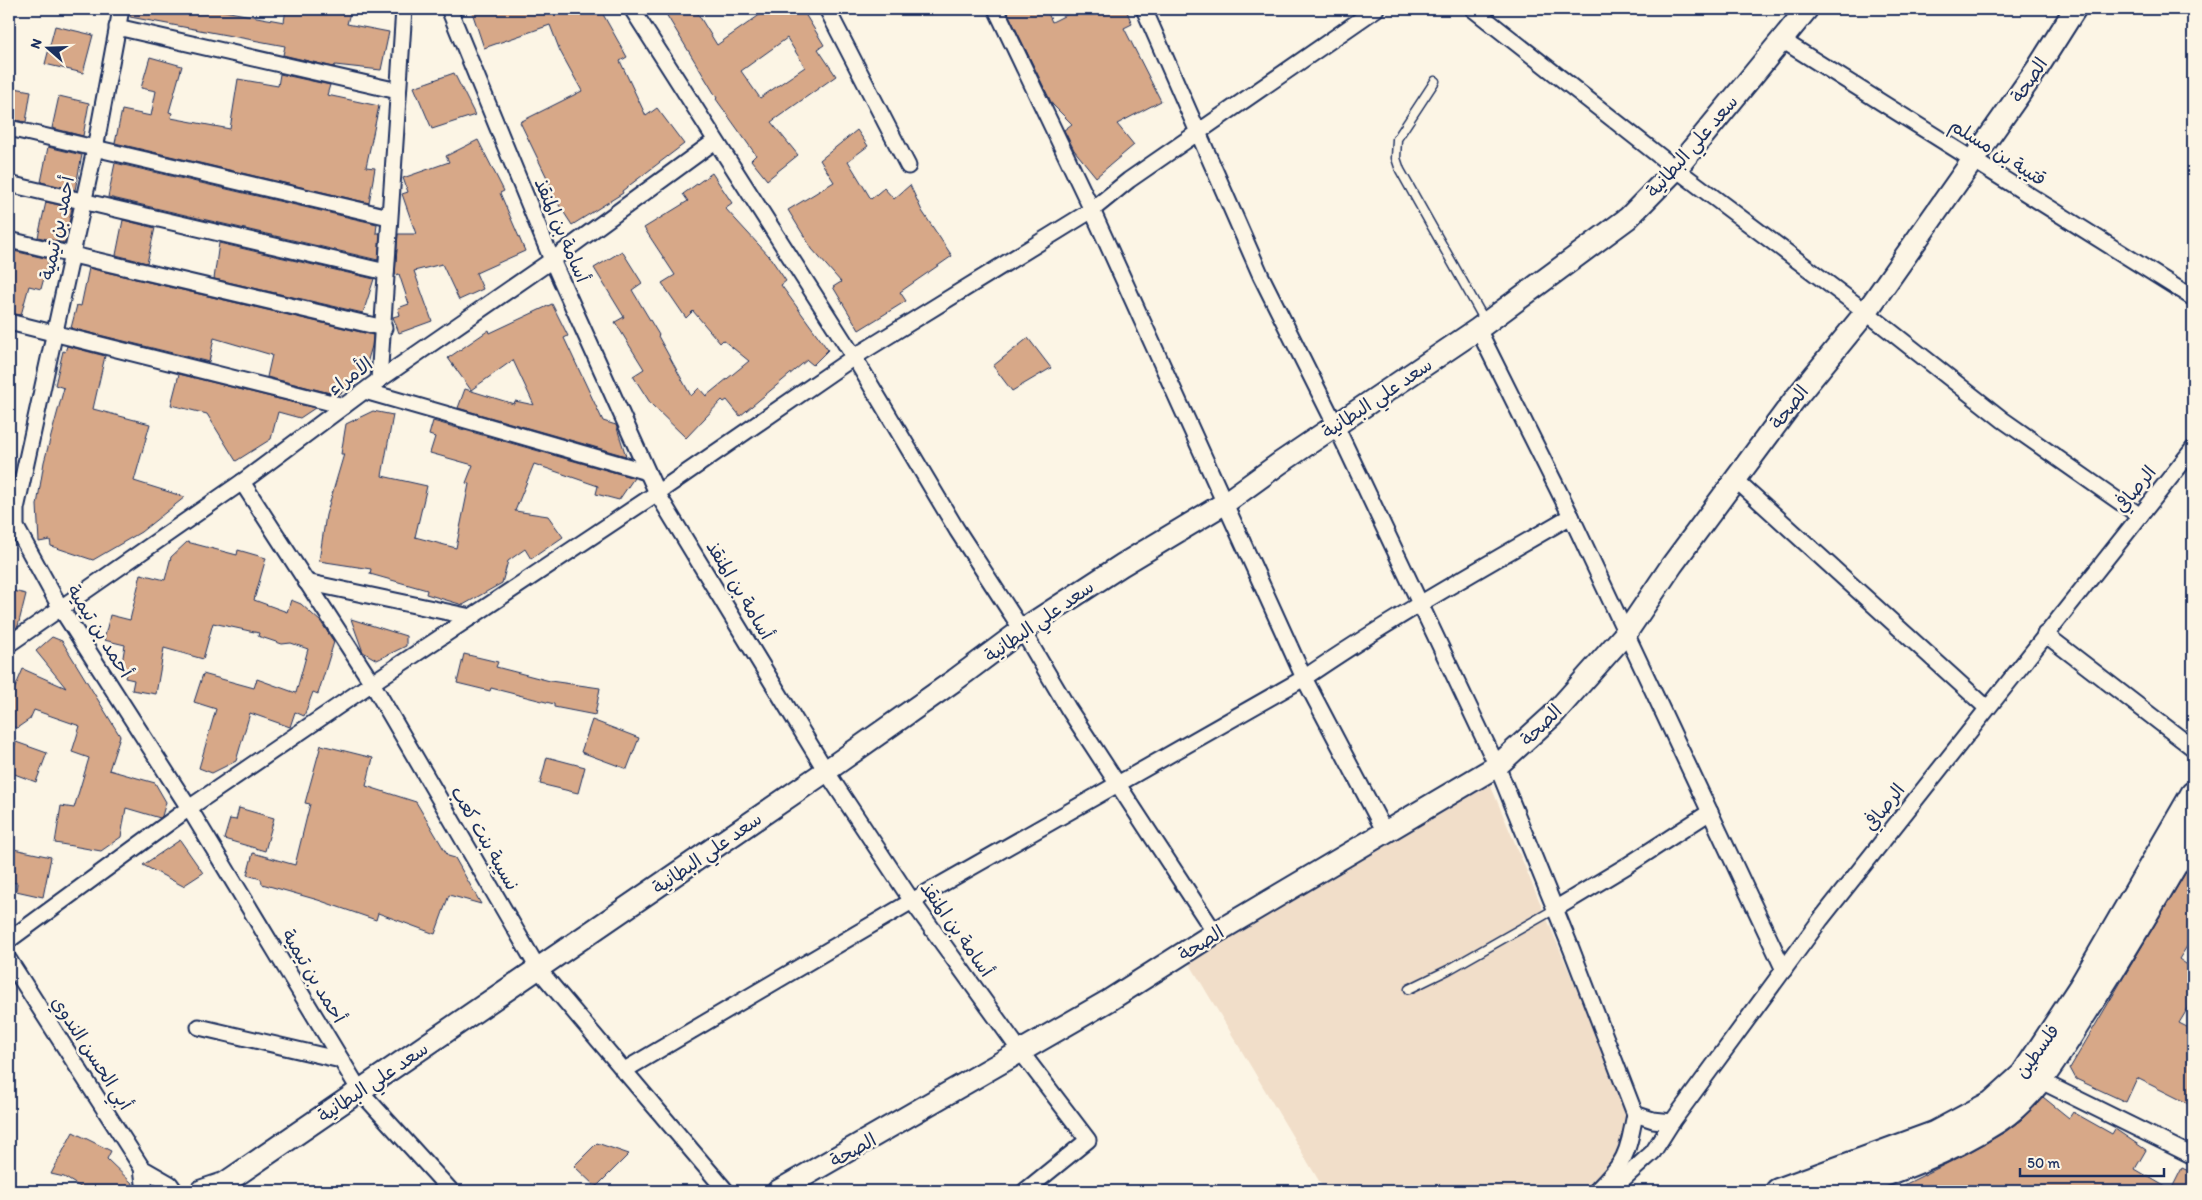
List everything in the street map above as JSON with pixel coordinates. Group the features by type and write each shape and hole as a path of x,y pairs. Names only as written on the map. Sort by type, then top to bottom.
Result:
{"main road":[{"name":"سعد علي البطانية","path":"201,1191 222,1187 826,771 1022,630 1122,565 1225,503 1280,463 1482,326 1628,218 1676,169 1807,9"},
{"name":"الصحة","path":"778,1191 1108,1001 1215,933 1386,834 1497,766 1552,716 1626,633 1672,564 1735,479 1795,399 1866,312 2037,69 2075,9"},
{"name":"فلسطين","path":"1778,1191 1934,1134 1992,1103 2022,1075 2081,987 2193,794"},
{"name":"فلسطين","path":"1835,1191 1884,1183 1999,1119 2041,1081 2098,992 2193,833"}],"street":[{"name":"أحمد بن تيمية","path":"121,9 95,149 15,517 16,527 60,607 190,808 360,1091 451,1191"},
{"path":"379,380 404,9"},
{"name":"أسامة بن المنقذ","path":"449,9 552,260 657,493 826,771 912,901 1021,1052 1088,1140 1024,1191"},
{"path":"632,9 854,356 957,530 1022,630 1068,708 1215,933"},
{"path":"827,9 908,166"},
{"path":"996,9 1092,210 1304,678 1386,834"},
{"path":"1144,9 1261,276 1336,426 1497,766 1635,1114 1630,1140 1622,1162 1596,1191"},
{"path":"9,940 190,808 372,683 657,493 854,356 1092,210 1129,180 1197,132 1294,68 1376,9"},
{"path":"1473,9 1676,169 1866,312 2003,420 2140,516"},
{"path":"117,27 398,91"},
{"name":"قتيبة بن مسلم","path":"1782,40 2193,298"},
{"path":"9,128 389,216"},
{"name":"الأمراء","path":"9,644 242,482 379,380 552,260 715,141"},
{"path":"9,184 386,272"},
{"path":"9,240 384,328"},
{"path":"9,322 344,406"},
{"path":"1482,326 1784,970"},
{"path":"365,391 647,472"},
{"name":"الرصافي","path":"1610,1191 1653,1152 1672,1122 1821,919 2044,634 2193,448"},
{"path":"1735,479 1986,708"},
{"name":"نسيبة بنت كعب","path":"242,482 372,683 539,970 623,1072 726,1191"},
{"path":"623,1072 912,901 1304,678 1356,642 1571,516"},
{"path":"306,582 471,617"},
{"path":"2044,634 2193,748"},
{"path":"1555,909 1710,812"},
{"name":"أبي الحسن الندوي","path":"9,960 142,1168 145,1191"},
{"path":"199,1028 341,1060"},
{"path":"2041,1081 2193,1156"},
{"path":"1635,1114 1653,1120 1672,1122"},
{"name":"أبي الحسن الندوي","path":"142,1168 170,1184 175,1191"}],"lane":[{"path":"1435,81 1397,139 1396,158 1400,170 1482,326"},
{"path":"1409,989 1448,970 1555,909"}],"shaded area":[{"path":"1484,770 1640,1139 1588,1191 1325,1191 1181,949"}],"building":[{"path":"131,9 213,9 284,22 286,9 351,9 347,24 389,32 381,70 335,65 334,67 283,55 285,46 130,17"},
{"path":"471,9 600,9 627,57 620,61 646,116 657,108 684,144 622,191 623,193 572,225 548,188 551,186 520,122 582,91 560,51 550,25 484,48"},
{"path":"663,9 695,9 717,45 768,9 802,9 824,45 818,49 836,76 771,122 798,155 767,180 751,160 756,155 717,98","holes":["787,38 805,67 760,98 741,71"]},
{"path":"1006,9 1046,9 1052,22 1078,9 1126,9 1132,24 1124,28 1161,101 1117,124 1134,145 1096,177 1074,150 1064,130 1072,124 1052,104"},
{"path":"55,26 93,35 83,73 45,64"},
{"path":"150,57 182,66 169,112 172,113 171,118 230,129 238,79 278,86 280,74 330,85 327,95 379,106 366,167 375,168 369,203 115,143 122,110 151,116 156,91 141,88"},
{"path":"454,73 475,115 432,129 414,87"},
{"path":"9,87 31,91 26,122 9,119"},
{"path":"59,96 89,103 83,136 52,128"},
{"path":"857,130 868,146 848,161 871,199 884,188 894,199 910,185 922,211 952,256 900,292 906,301 859,330 833,287 841,282 812,249 788,210 834,182 820,160"},
{"path":"478,140 504,191 500,193 525,251 476,273 483,289 459,300 442,264 414,271 432,321 399,333 393,317 400,315 398,308 409,304 399,274 395,275 398,234 416,234 402,194 408,192 403,178 449,162 446,156"},
{"path":"48,147 82,155 75,190 41,182"},
{"path":"115,163 377,224 376,233 380,233 378,260 108,197"},
{"path":"712,173 732,203 725,208 769,256 786,281 781,285 828,350 813,365 807,360 740,416 727,400 724,402 722,400 686,438 651,404 633,376 644,369 615,322 624,317 594,268 622,251 642,283 632,290 659,335 691,396 699,388 706,396 749,361 723,340 720,343 693,311 686,318 662,283 675,275 644,228 688,201 683,194"},
{"path":"46,202 72,208 65,243 38,237"},
{"path":"123,220 155,228 147,263 116,255"},
{"path":"219,243 374,279 363,313 214,279"},
{"path":"9,250 49,259 41,289 29,286 21,315 9,313"},
{"path":"89,268 373,335 372,346 363,377 338,395 267,377 272,355 214,338 209,362 71,328 77,305 81,306"},
{"path":"552,304 568,336 564,338 603,421 616,425 626,456 458,408 465,389 514,404 515,401 534,405 513,360 471,390 448,358 489,330 490,333"},
{"path":"1028,338 1051,368 1012,391 993,366"},
{"path":"67,346 105,356 93,409 150,424 134,481 185,497 141,532 93,560 51,546 50,540 39,542 37,505 44,462 64,388 55,385 63,351 65,352"},
{"path":"179,374 315,408 300,418 278,412 271,439 236,461 207,414 171,405"},
{"path":"373,411 393,415 382,476 427,486 415,537 456,548 469,484 466,483 473,465 430,453 435,437 429,435 433,421 634,478 619,500 596,494 598,486 534,464 515,511 548,516 563,537 531,559 525,549 508,561 502,583 463,605 426,594 427,590 370,574 371,569 319,561 326,515 344,454 341,454 346,424"},
{"path":"187,542 237,555 238,550 266,558 254,600 287,612 291,600 301,604 321,622 334,642 318,694 313,692 304,716 295,712 290,727 250,713 236,761 212,773 199,768 216,709 194,702 203,674 254,688 257,679 296,693 308,649 291,643 282,644 258,636 259,633 213,623 203,659 164,648 156,694 132,690 134,680 125,678 127,670 121,669 125,645 104,640 110,615 130,620 141,574 165,580 171,557"},
{"path":"9,590 26,594 18,626 9,633"},
{"path":"351,619 406,636 406,646 377,660 363,652"},
{"path":"52,637 62,641 120,736 109,770 155,783 166,802 160,818 126,808 121,837 101,851 55,843 61,806 74,808 89,758 72,752 80,726 34,710 30,719 17,728 9,725 9,702 23,669 66,688 36,651"},
{"path":"464,654 498,662 496,667 550,681 600,688 595,715 554,707 554,704 491,688 490,691 457,683"},
{"path":"592,720 639,738 627,769 581,752"},
{"path":"16,742 47,753 36,782 9,772 9,762"},
{"path":"321,745 373,758 366,786 416,802 448,856 455,858 481,904 449,895 435,934 378,913 376,920 318,900 262,884 261,879 247,875 253,853 295,865 310,804 305,803"},
{"path":"547,757 585,767 578,793 540,784"},
{"path":"239,808 274,818 265,851 224,839 230,819 236,820"},
{"path":"180,840 203,873 183,886 143,865"},
{"path":"9,848 51,857 43,897 16,891 17,883 9,882"},
{"path":"2193,860 2193,937 2179,959 2193,969 2193,1000 2179,1023 2193,1030 2193,1106 2137,1078 2126,1102 2076,1079 2070,1068"},
{"path":"2043,1097 2069,1118 2073,1112 2112,1134 2115,1129 2146,1150 2135,1169 2171,1190 2182,1168 2193,1173 2193,1191 1892,1191 2005,1132 2021,1120"},
{"path":"73,1132 111,1151 107,1159 135,1186 136,1191 87,1191 64,1177 51,1174"},
{"path":"597,1143 629,1154 596,1187 574,1166"}]}
